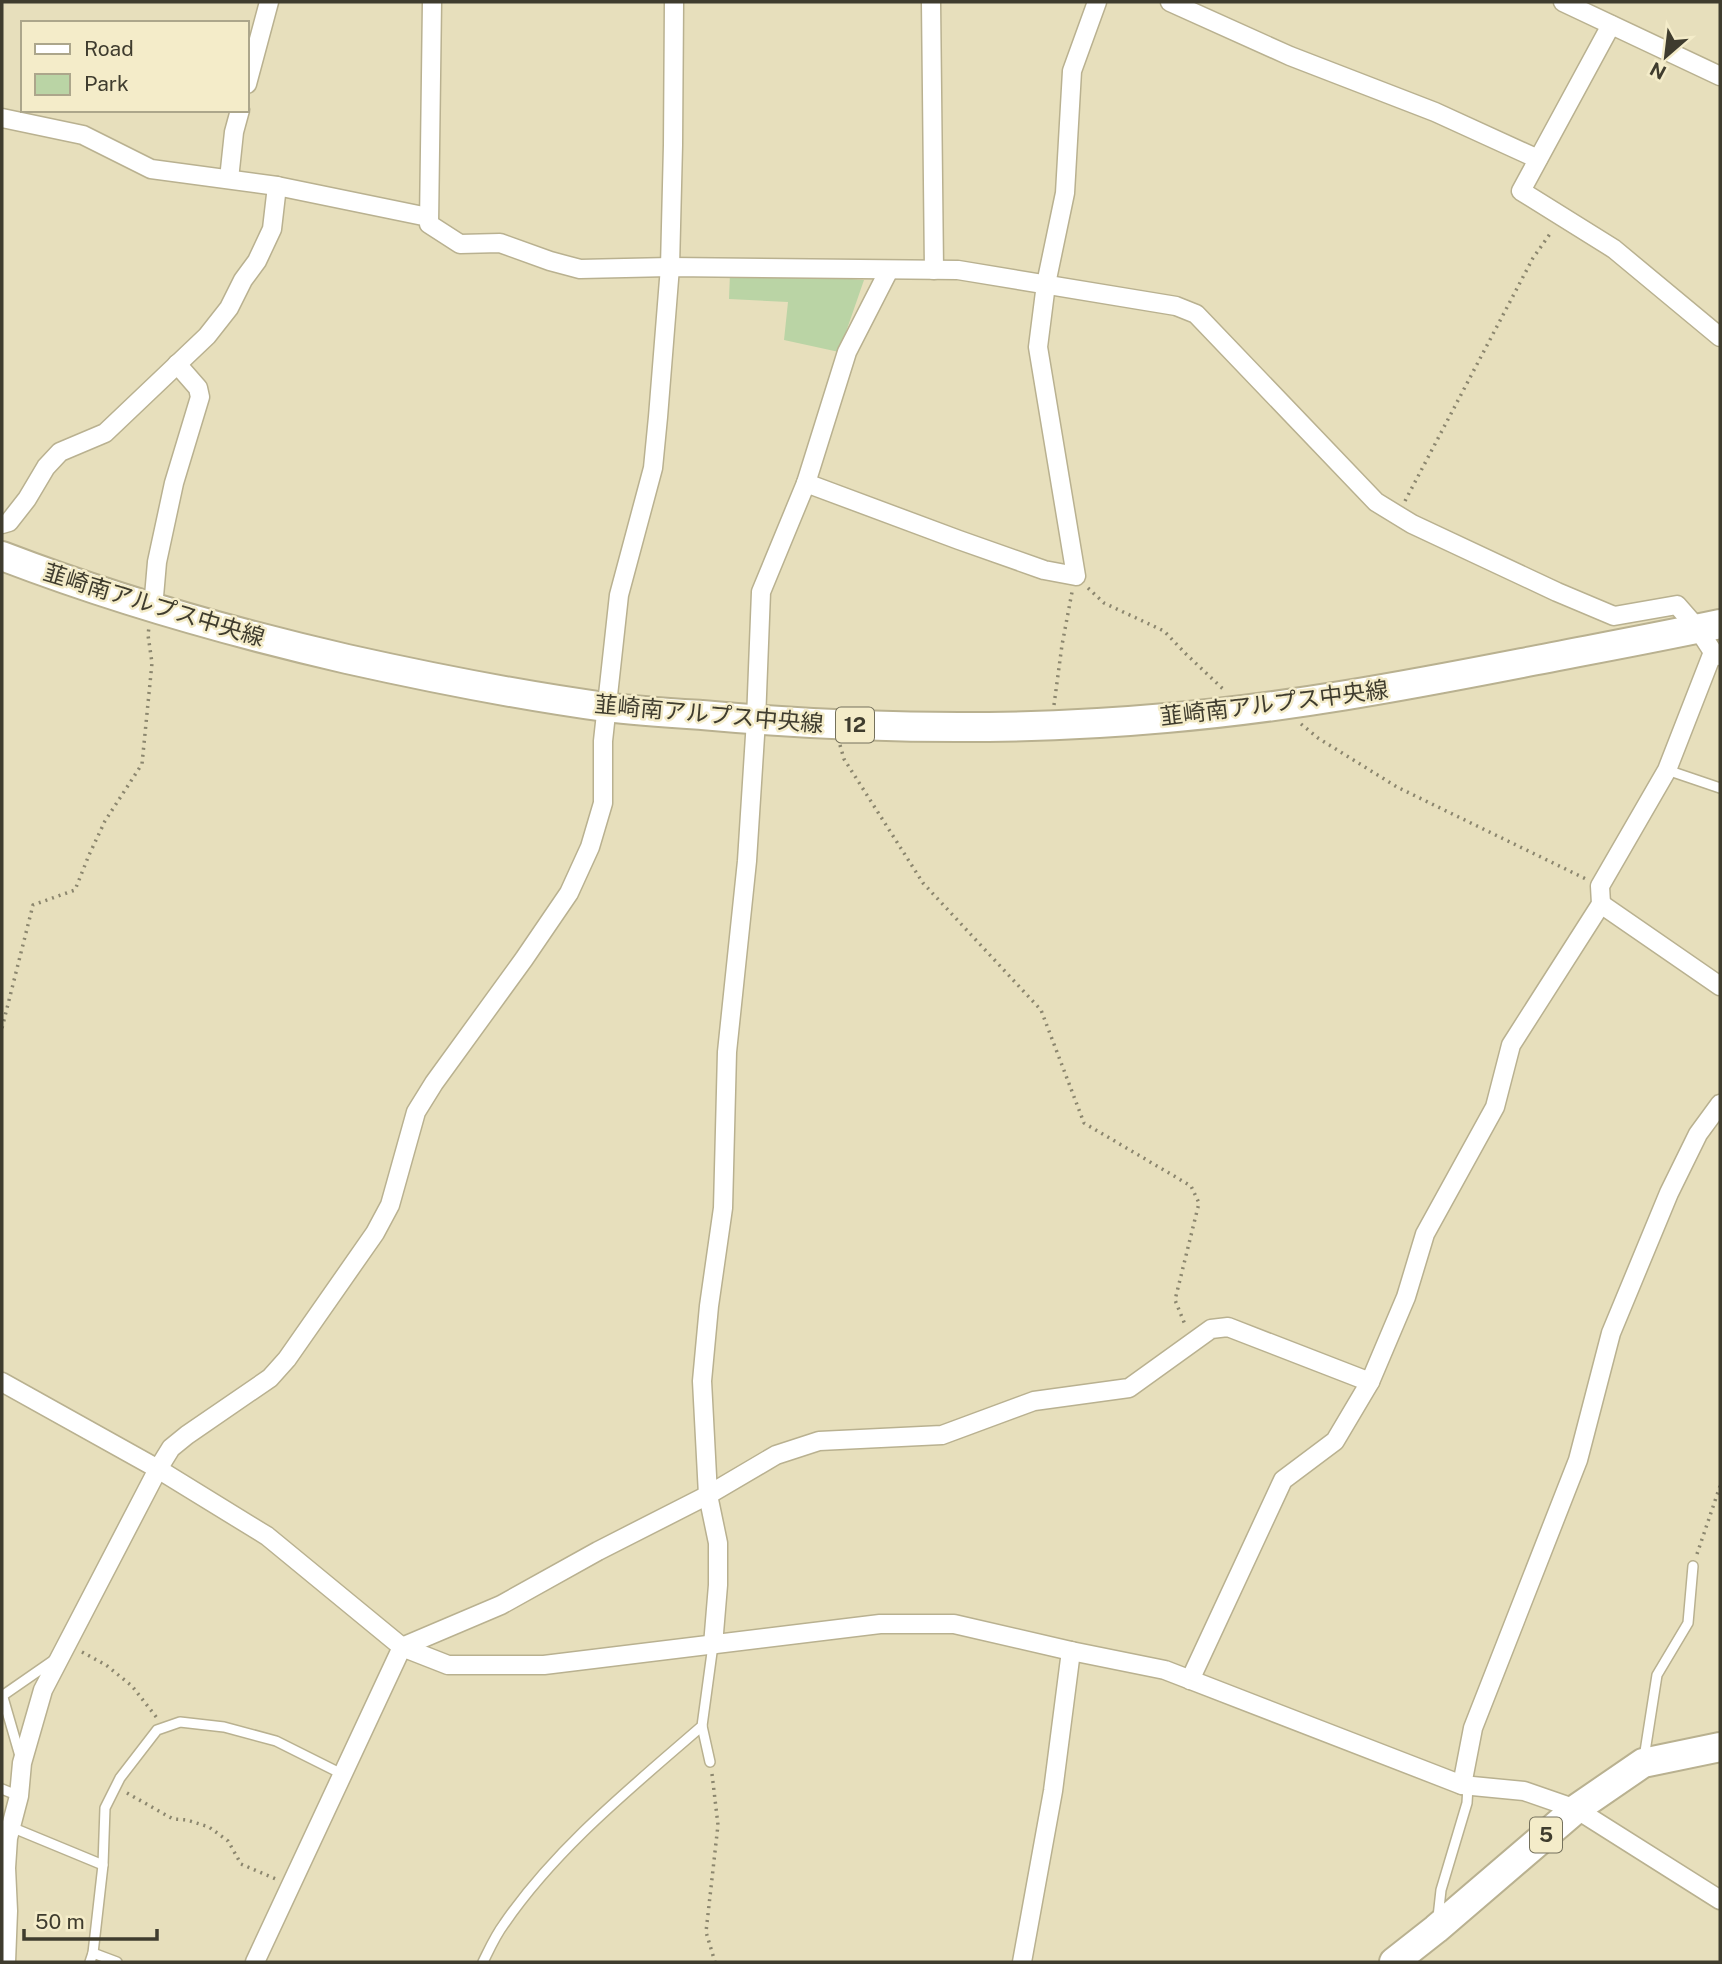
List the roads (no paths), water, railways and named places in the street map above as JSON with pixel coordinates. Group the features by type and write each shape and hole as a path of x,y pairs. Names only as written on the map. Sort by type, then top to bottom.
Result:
{"main road":[{"name":"韮崎南アルプス中央線","path":"2,556 153,608 284,644 438,679 607,707 836,725 1053,726 1169,718 1295,704 1713,640"},
{"name":"5","path":"1394,1962 1576,1810 1643,1763 1720,1747"}],"street":[{"path":"248,80 269,2"},
{"path":"432,2 428,217 429,224 460,244 500,243 580,269 670,267 958,270 1176,306 1196,314 1376,502 1412,524 1614,616 1677,606 1713,640 1667,770 1601,895 1511,1045 1495,1107 1425,1234 1406,1297 1370,1382 1335,1441 1283,1480 1190,1680"},
{"path":"6,1962 8,1838 19,1796 22,1763 43,1690 158,1469 171,1448 187,1435 270,1378 287,1359 375,1233 390,1205 416,1112 433,1083 569,893 590,847 603,803 603,741 619,596 653,468 670,267 674,2"},
{"path":"931,2 934,270"},
{"path":"806,482 971,545 1044,570 1076,576 1038,346 1045,284 1065,193 1072,71 1097,2"},
{"path":"1170,2 1290,56 1434,112 1538,159"},
{"path":"1563,2 1720,76"},
{"path":"1611,25 1521,191 1614,249 1720,337"},
{"path":"229,179 234,132 239,112"},
{"path":"2,118 83,135 151,169 277,186 428,217"},
{"path":"2,524 9,522 46,467 60,452 105,433 207,336 229,308 243,280 257,261 272,229 277,186"},
{"path":"713,1645 718,1543 708,1495 702,1381 723,1208 727,1052 747,862 761,592 806,482 846,352 889,270"},
{"path":"153,608 157,562 172,496 200,397 198,388 177,364"},
{"path":"1601,895 1720,986"},
{"path":"1465,1785 1473,1728 1578,1460 1611,1333 1669,1193 1698,1134 1720,1104"},
{"path":"255,1962 402,1647 501,1605 598,1550 708,1495 776,1455 819,1441 942,1435 1034,1402 1129,1388 1211,1329 1228,1326 1370,1382"},
{"path":"2,1382 158,1469 267,1536 402,1647 447,1665 544,1665 880,1624 954,1623 1165,1670 1465,1785 1524,1791 1576,1810 1720,1900"},
{"path":"1022,1962 1053,1791 1071,1651"}],"lane":[{"path":"1667,770 1720,788"},
{"path":"1643,1763 1657,1675 1688,1623 1693,1566"},
{"path":"710,1762 702,1726 713,1645"},
{"path":"22,1763 2,1695 64,1649"},
{"path":"117,1962 91,1957 103,1865 105,1808 120,1778 157,1730 180,1722 224,1727 276,1741 342,1774"},
{"path":"482,1962 503,1926 533,1886 589,1826 702,1726"},
{"path":"1436,1929 1441,1890 1467,1803 1465,1785"},
{"path":"2,1789 19,1796"},
{"path":"11,1827 103,1865"}]}
